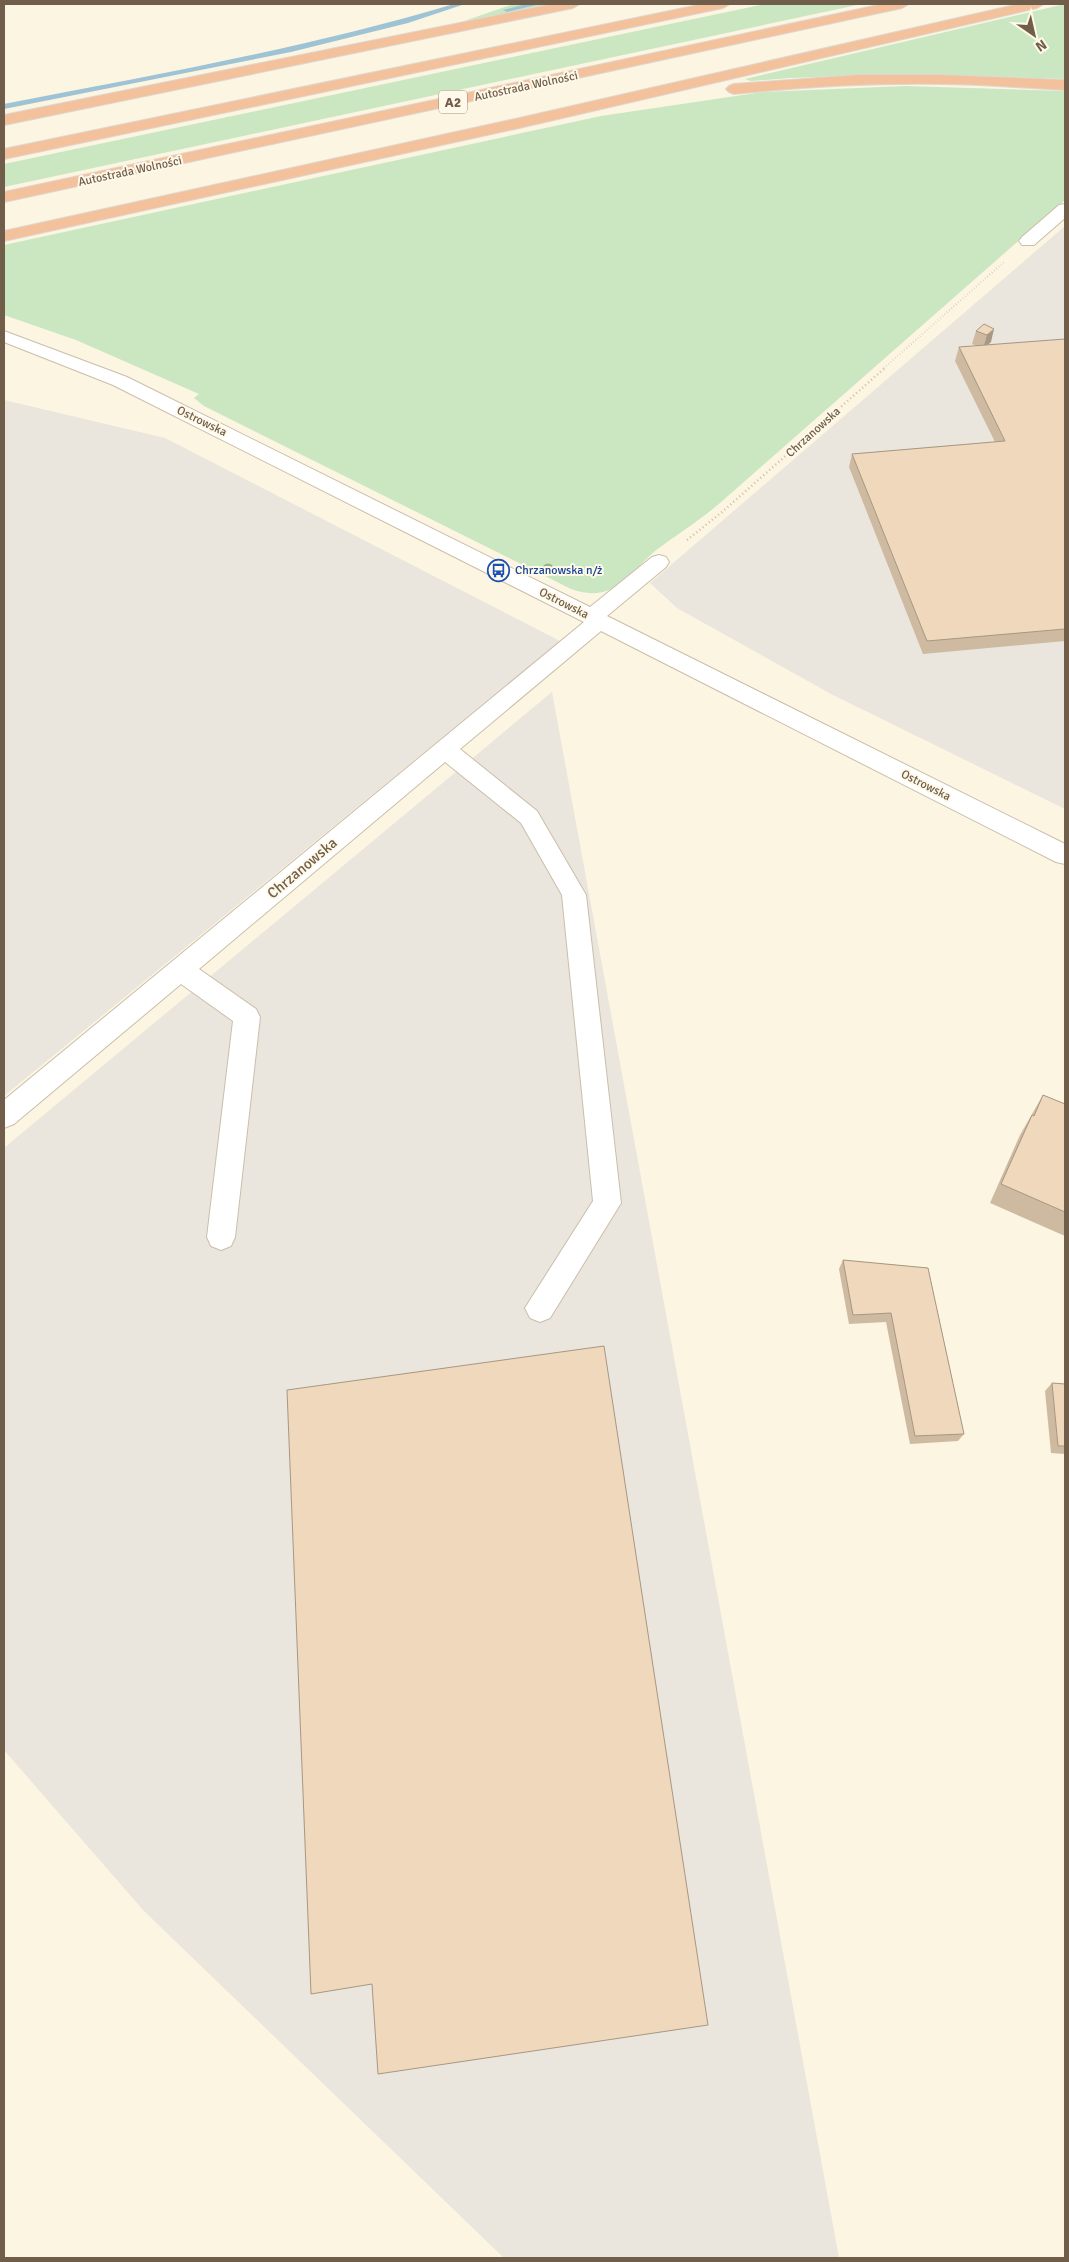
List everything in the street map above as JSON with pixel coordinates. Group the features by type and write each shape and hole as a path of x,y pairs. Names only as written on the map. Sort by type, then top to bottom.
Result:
{"highway":[{"path":"4,120 573,4"},
{"path":"4,154 722,4"},
{"name":"Autostrada Wolności","path":"4,198 902,4"},
{"path":"4,236 515,124 1037,4"},
{"path":"318,56 415,30 488,7"},
{"path":"515,124 640,101 793,83 922,79 1065,85"}],"street":[{"path":"1028,241 1065,209"},
{"name":"Ostrowska","path":"4,336 111,378 157,399 1065,855"},
{"name":"Chrzanowska","path":"4,1116 445,749 659,562"},
{"path":"445,749 529,816 574,895 607,1203 540,1308"},
{"path":"180,969 247,1017 221,1237"}],"path":[{"name":"Chrzanowska","path":"659,562 722,512 1028,241"}],"shaded area":[{"path":"1065,226 1065,809 833,695 677,608 650,583"},
{"path":"4,400 165,438 560,641 4,1096"},
{"path":"552,692 839,2258 504,2258 143,1910 4,1750 4,1148"}],"green space":[{"path":"514,4 555,4 464,21"},
{"path":"765,4 862,4 4,187 4,164"},
{"path":"1065,4 1065,79 902,74 751,81 745,79"},
{"path":"905,86 1065,91 1065,200 720,503 655,551 623,582 607,591 591,593 571,589 204,406 194,398 199,394 76,340 4,315 4,245 601,116 763,92"}],"building":[{"path":"984,324 994,329 987,335 976,331"},
{"path":"1065,339 1065,629 927,641 852,454 1005,441 959,347"},
{"path":"1043,1095 1065,1104 1065,1212 1001,1184"},
{"path":"843,1260 928,1268 964,1434 915,1436 891,1313 853,1315"},
{"path":"604,1346 708,2025 378,2074 372,1984 311,1994 287,1390"},
{"path":"1052,1383 1065,1384 1065,1446 1058,1446"}],"waterway":[{"path":"4,107 291,50 405,21 461,4"},
{"path":"507,10 536,4"}],"place":[{"name":"Chrzanowska n/ż","path":"499,570"}]}
